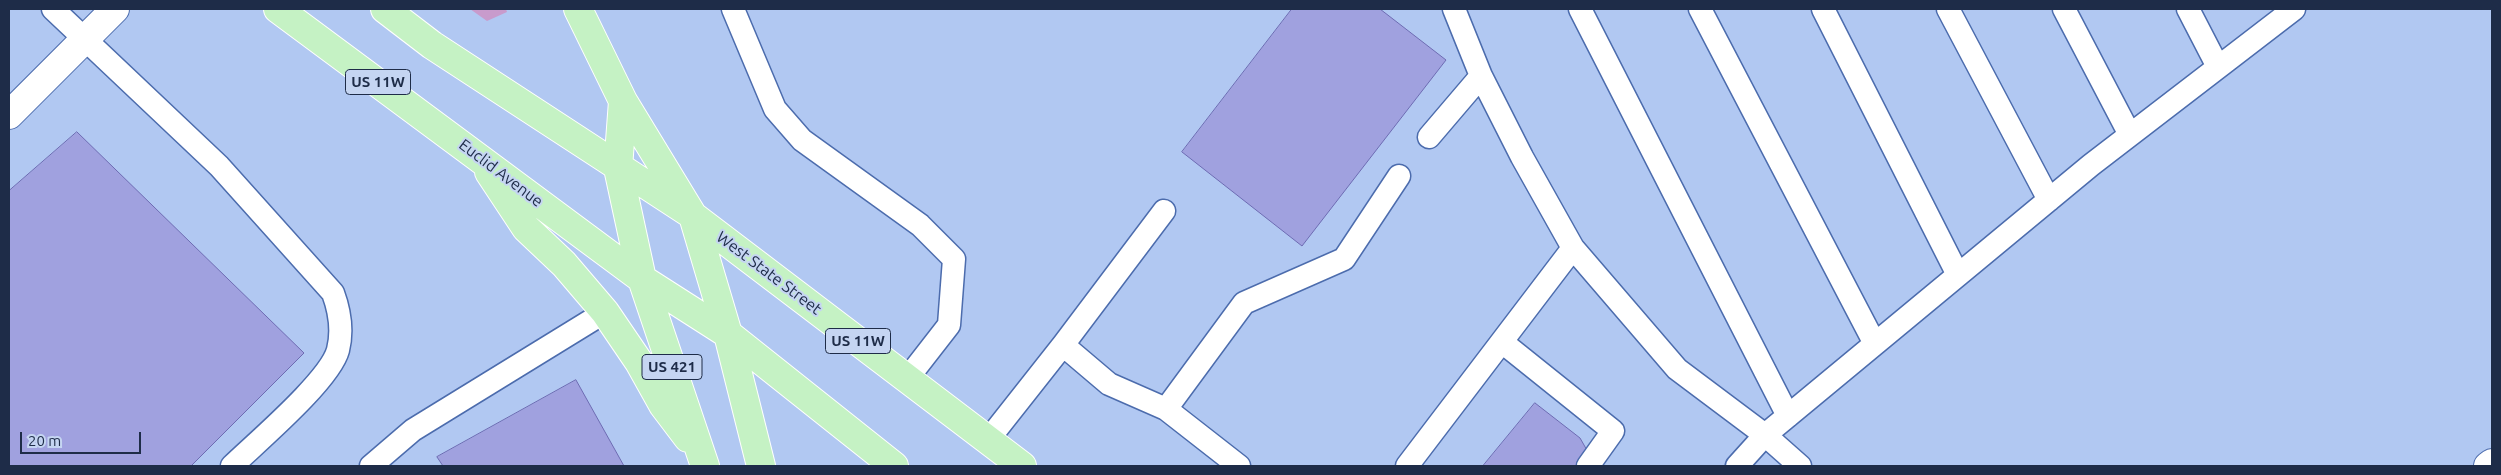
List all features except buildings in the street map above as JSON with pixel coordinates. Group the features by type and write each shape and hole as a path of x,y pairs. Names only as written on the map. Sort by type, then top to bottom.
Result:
{"main road":[{"name":"Euclid Avenue","path":"278,9 642,279 728,334"},
{"name":"US 11W","path":"385,9 432,45 694,216"},
{"name":"West State Street","path":"578,9 623,101 694,216 1022,466"},
{"path":"623,101 618,168 642,279"},
{"path":"478,156 526,228 564,264 605,312 638,362 663,405 703,461"},
{"path":"694,216 728,334 761,466"},
{"name":"US 421","path":"642,279 703,461"},
{"name":"US 11W","path":"728,334 894,466"}],"street":[{"path":"9,115 115,9"},
{"path":"2488,466 2492,463"}],"lane":[{"path":"53,9 219,166 333,293 338,308 341,330 338,351 325,375 232,466"},
{"path":"732,9 776,109 802,140 920,225 954,259 950,325 907,380"},
{"path":"1454,9 1481,76 1522,157 1573,248 1677,369 1765,435 1800,466"},
{"path":"1580,9 1788,416"},
{"path":"1700,9 1875,344"},
{"path":"1823,9 1958,275"},
{"path":"1948,9 2049,200"},
{"path":"2064,9 2130,135"},
{"path":"2188,9 2218,67"},
{"path":"1737,466 1765,435 2049,200 2294,9"},
{"path":"1429,137 1481,76"},
{"path":"1166,408 1244,303 1344,259 1399,176"},
{"path":"988,440 1063,345 1164,211"},
{"path":"1407,466 1573,248"},
{"path":"371,466 413,430 605,312"},
{"path":"1502,342 1613,431 1588,466"},
{"path":"1063,345 1109,384 1166,408 1239,466"}],"shaded area":[{"path":"470,9 506,9 507,12 487,21"}]}
